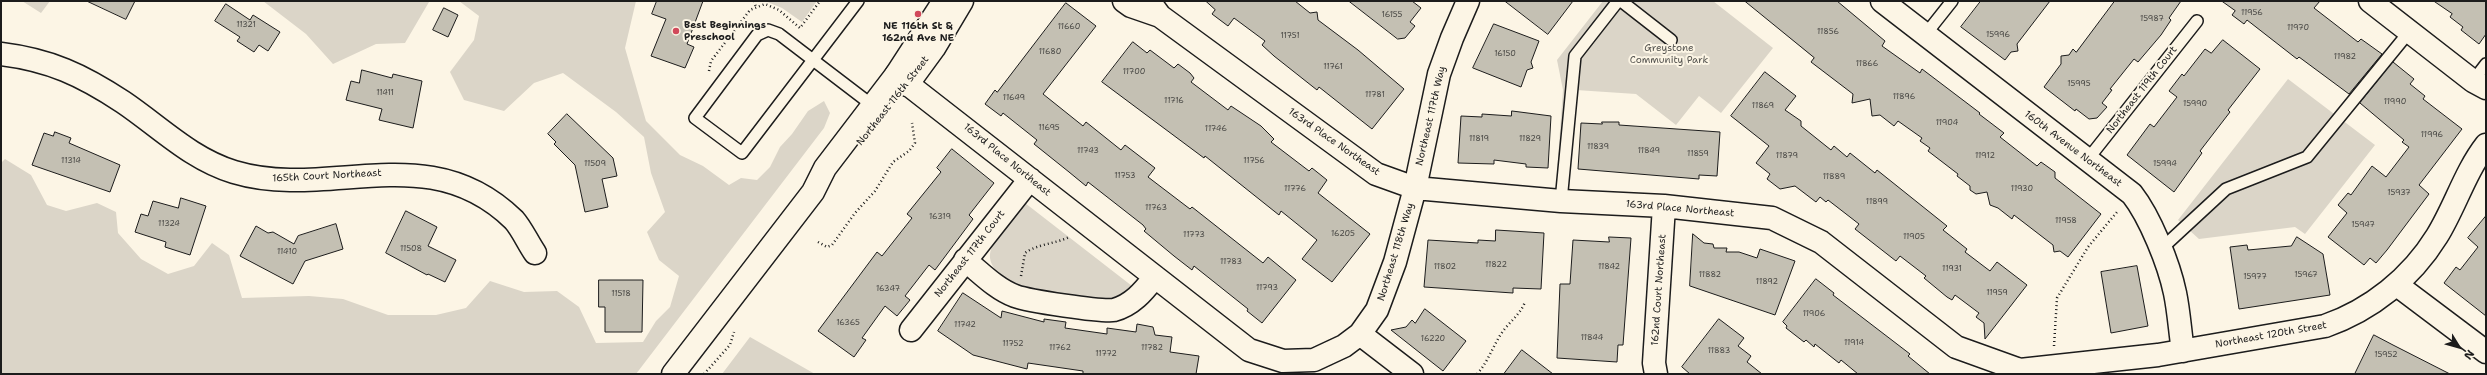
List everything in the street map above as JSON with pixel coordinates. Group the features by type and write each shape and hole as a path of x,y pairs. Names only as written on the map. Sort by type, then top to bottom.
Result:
{"street":[{"name":"Northeast 116th Street","path":"813,192 836,176 901,79 944,1"},
{"name":"Northeast 116th Street","path":"673,374 813,192 825,168 872,105 934,48 962,1"},
{"name":"163rd Place Northeast","path":"1124,1 1131,6 1160,6 1376,174 1415,188 1561,201 1664,206 1772,218 1821,242 1956,347 2020,370 2052,368 2183,351"},
{"name":"Northeast 117th Way","path":"1415,188 1439,74 1452,38 1468,1"},
{"name":"160th Avenue Northeast","path":"1882,1 2132,194 2140,205 2160,250 2175,293 2183,351"},
{"path":"2370,1 2409,32 2482,78"},
{"name":"165th Court Northeast","path":"1,54 33,58 75,73 123,102 203,160 234,172 265,179 292,179 387,173 433,178 474,191 514,221 535,253"},
{"name":"163rd Place Northeast","path":"901,79 1154,278 1249,350 1283,361 1314,360 1344,346 1360,334"},
{"name":"Northeast 120th Street","path":"2183,351 2325,326 2350,317 2397,285 2437,237 2486,145"},
{"name":"Northeast 117th Court","path":"910,330 1030,179"},
{"name":"Northeast 118th Way","path":"1360,334 1377,310 1395,262 1415,188"},
{"name":"162nd Court Northeast","path":"1656,374 1654,363 1664,206"},
{"path":"965,260 992,282 1020,297 1113,310 1129,304 1143,292 1154,278"},
{"path":"2397,285 2486,352"},
{"path":"1360,334 1412,374"}],"lane":[{"path":"858,1 813,60 742,153 695,118 757,34 768,30 779,34 813,60 872,105"},
{"path":"1561,201 1575,56 1620,1 1671,40"},
{"path":"1925,34 1952,1"},
{"name":"Northeast 119th Court","path":"2088,159 2196,21"},
{"path":"2160,250 2226,189 2307,157 2409,32"}],"path":[{"path":"754,1 756,7"},
{"path":"818,242 827,247 832,245 855,213 875,191 893,162 909,152 915,143 912,123"},
{"path":"2054,350 2057,298 2088,247 2117,212"},
{"path":"1020,297 1025,253 1032,247 1052,244 1071,235"},
{"path":"1477,374 1485,365 1501,334 1525,302"},
{"path":"704,374 730,345 734,332"}],"green space":[{"path":"22,1 50,1 41,13"},
{"path":"263,1 433,1 429,2 405,43 376,44 333,64 306,34"},
{"path":"459,1 636,1 625,48 646,121 680,155 703,166 729,185 741,178 757,180 770,167 780,147 792,134 808,111 824,101 830,113 824,128 636,374 1,374 1,163 5,159 31,175 47,205 66,211 97,203 116,212 118,233 141,259 168,274 194,266 212,243 229,255 242,298 309,296 343,299 388,315 436,315 466,308 490,281 524,292 557,291 579,307 596,343 643,342 656,321 670,307 679,276 659,260 647,232 665,212 651,173 644,137 616,112 563,73 534,83 504,111 464,100 450,72 474,40 479,16"},
{"path":"765,1 817,1 802,22 782,8"},
{"name":"Greystone Community Park","path":"1603,1 1713,1 1773,48 1721,113 1699,96 1676,125 1636,94 1576,90 1567,173 1557,172 1563,90 1557,60"},
{"path":"2288,79 2375,145 2305,234 2295,227 2199,239 2178,220"},
{"path":"1025,203 1132,286 1130,290 1119,298 1081,298 1033,289 1011,282 1004,278 995,269 991,262 990,258 993,244"},
{"path":"750,337 815,374 722,374"}],"building":[{"path":"87,1 135,1 126,19"},
{"name":"Best Beginnings Preschool","path":"657,1 703,1 687,44 694,47 685,68 651,56 666,19 652,14"},
{"path":"1206,1 1295,1 1310,13 1317,12 1318,20 1358,50 1404,89 1372,129 1319,87 1317,90 1274,56 1262,45 1265,41 1234,18 1228,26 1212,14 1215,10"},
{"path":"1349,1 1412,1 1421,8 1410,22 1415,26 1405,38 1398,39"},
{"path":"1505,1 1573,1 1548,34"},
{"path":"1745,1 1837,1 1885,41 1882,46 1920,73 1922,69 1980,113 1979,114 2004,133 2000,137 2037,166 2041,162 2055,172 2055,178 2101,214 2068,257 2060,251 2054,252 2053,245 2014,215 2012,219 1998,208 1990,205 1987,192 1976,194 1970,190 1970,186 1957,176 1958,174 1928,151 1930,148 1920,141 1922,138 1898,121 1894,126 1880,115 1872,116 1870,99 1852,103 1853,94 1811,62 1814,58"},
{"path":"1981,1 2050,1 2017,44 2018,51 2011,52 2005,60 1961,27"},
{"path":"2115,1 2181,1 2169,18 2171,20 2161,35 2138,62 2134,59 2110,89 2112,90 2102,103 2107,107 2097,118 2089,119 2076,109 2075,111 2044,87 2061,64 2061,56 2069,55 2073,49 2076,52"},
{"path":"2222,1 2320,1 2314,8 2358,42 2361,39 2382,54 2349,94 2299,57 2297,59 2247,20 2244,24 2232,15 2235,11"},
{"path":"2434,1 2486,1 2486,34 2479,44 2461,30 2463,27 2450,17 2452,14"},
{"path":"1066,3 1096,26 1043,94 1083,126 1086,122 1121,150 1125,145 1155,168 1148,177 1190,209 1192,207 1263,263 1268,257 1296,280 1262,323 1247,311 1248,309 1194,266 1192,270 1174,256 1144,231 1146,229 1143,225 1088,182 1086,186 1034,144 1037,140 1003,113 1001,116 985,104 995,90 997,92"},
{"path":"226,4 250,20 253,15 280,32 268,51 259,45 254,52 237,41 240,37 215,21"},
{"path":"444,8 458,15 448,37 433,30"},
{"path":"1494,24 1539,41 1531,62 1533,68 1527,70 1521,87 1473,68"},
{"path":"2223,40 2260,69 2228,110 2230,112 2200,151 2202,153 2174,192 2127,155 2150,124 2154,127 2177,97 2169,91 2182,74 2184,76 2205,49 2211,53"},
{"path":"1133,42 1147,53 1150,50 1174,68 1178,64 1194,78 1191,82 1228,110 1231,106 1261,126 1274,139 1271,142 1309,171 1312,168 1327,180 1318,193 1370,234 1332,282 1302,259 1317,240 1281,211 1279,215 1205,156 1204,158 1102,82"},
{"path":"2393,62 2414,79 2410,84 2425,96 2423,99 2462,129 2419,185 2429,194 2376,263 2370,258 2364,265 2328,237 2347,213 2338,205 2348,193 2351,195 2372,166 2386,177 2409,147 2402,142 2404,140 2360,103"},
{"path":"362,70 392,78 393,74 422,81 413,128 379,120 382,109 346,100 351,81 359,83"},
{"path":"1765,72 1796,96 1785,110 1801,121 1801,126 1831,150 1834,146 1847,157 1850,153 1875,173 1877,170 1947,226 1943,230 1967,249 1965,252 1990,271 1997,262 2027,285 1985,339 1984,323 1976,317 1979,313 1955,295 1952,300 1947,297 1924,278 1926,276 1900,256 1896,261 1855,229 1859,224 1828,200 1826,202 1820,197 1816,202 1795,186 1780,189 1767,179 1770,174 1756,163 1769,146 1731,116"},
{"path":"1512,111 1551,116 1548,168 1526,167 1526,164 1494,160 1494,164 1458,163 1461,116 1482,117 1482,114 1511,116"},
{"path":"567,114 613,158 617,176 602,179 608,207 585,212 575,165 554,144 556,142 548,134"},
{"path":"1602,122 1619,122 1619,125 1720,132 1717,176 1699,175 1699,179 1578,169 1581,123 1602,124"},
{"path":"55,132 71,138 69,143 120,165 110,192 32,165 44,133 53,136"},
{"path":"952,149 994,183 969,215 973,219 935,270 929,265 905,296 910,300 897,316 885,306 862,338 866,340 854,357 818,331 877,252 882,256 912,218 907,214 941,172 937,168"},
{"path":"181,198 206,206 190,255 165,247 166,242 135,232 141,214 148,216 153,201 178,208"},
{"path":"406,211 437,227 428,246 456,260 445,282 428,274 427,275 386,253"},
{"path":"2486,216 2486,316 2444,283 2456,267 2460,270 2478,247 2468,238"},
{"path":"336,224 343,249 305,261 293,284 240,256 256,226 268,233 273,232 294,244 298,236"},
{"path":"1496,230 1544,233 1541,289 1513,288 1513,293 1424,287 1428,240 1478,243 1478,240 1495,241"},
{"path":"1693,234 1704,243 1713,244 1714,248 1727,248 1726,252 1739,252 1757,258 1760,249 1795,261 1775,315 1690,286"},
{"path":"1609,237 1631,238 1623,345 1618,345 1617,362 1557,358 1560,284 1570,284 1573,240 1609,242"},
{"path":"2297,237 2323,254 2330,295 2239,309 2230,247 2247,245 2248,250 2291,246"},
{"path":"2137,266 2148,326 2111,333 2101,272"},
{"path":"1816,279 1834,293 1833,295 1910,354 1908,356 1930,374 1858,374 1841,360 1839,363 1815,344 1814,347 1806,340 1804,342 1786,328 1787,326 1783,322"},
{"path":"599,280 643,280 642,332 605,332 605,307 599,307"},
{"path":"963,293 1001,318 1002,311 1044,322 1044,319 1066,322 1065,328 1107,334 1107,328 1136,332 1137,324 1153,327 1155,335 1172,337 1170,352 1199,356 1196,374 1083,374 1083,371 1028,363 1027,369 973,355 938,331"},
{"path":"1425,309 1466,341 1443,371 1391,330 1406,327 1412,320 1415,323"},
{"path":"1719,319 1744,338 1738,346 1751,356 1747,362 1762,374 1690,374 1682,367"},
{"path":"2374,335 2393,345 2450,374 2355,374"},
{"path":"1522,350 1553,374 1504,374"}],"place":[{"name":"NE 116th St & 162nd Ave NE","path":"918,14"},
{"name":"Best Beginnings Preschool","path":"676,31"}]}
